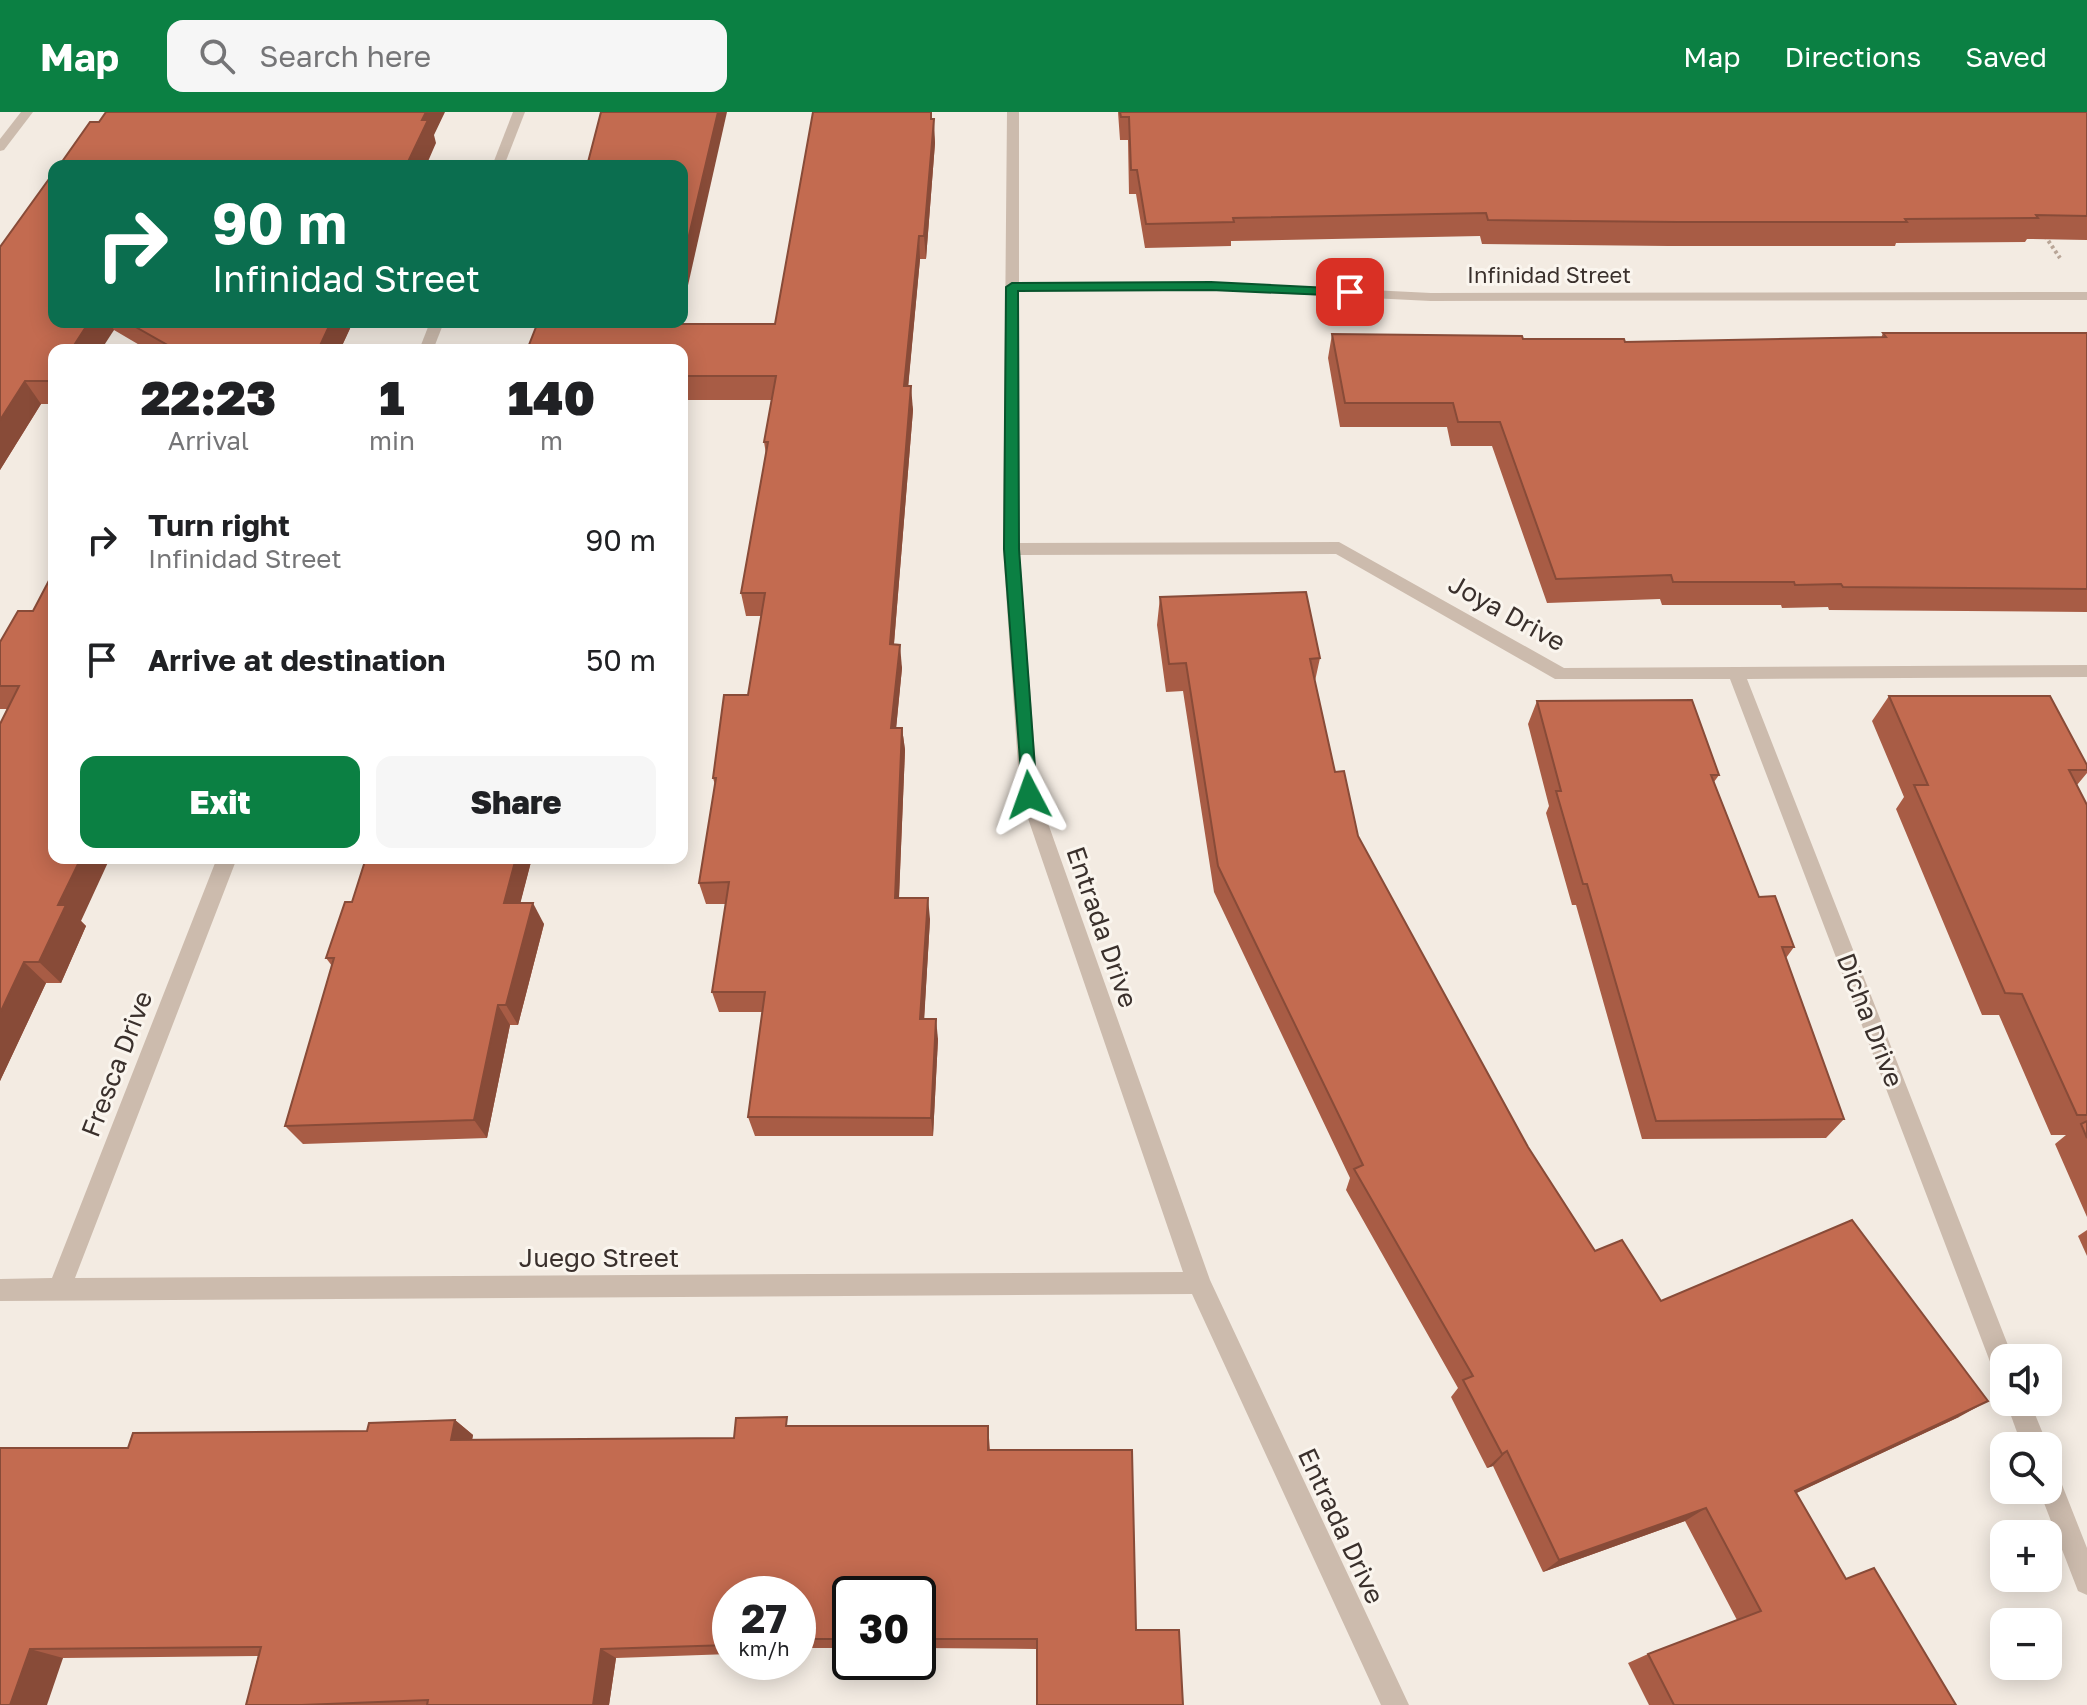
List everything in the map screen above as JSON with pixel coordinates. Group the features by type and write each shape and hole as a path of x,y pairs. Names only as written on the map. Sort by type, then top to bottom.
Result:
{"street":[{"path":"0,147 27,112"},
{"path":"500,160 519,112"},
{"name":"Entrada Drive","path":"1013,112 1011,549 1029,795 1199,1283 1395,1705"},
{"name":"Infinidad Street","path":"1012,287 1211,286 1431,297 2087,296"},
{"name":"Joya Drive","path":"1011,549 1339,548 1561,674 2087,671"},
{"name":"Dicha Drive","path":"1736,673 1995,1344"},
{"name":"Fresca Drive","path":"59,1290 225,864"},
{"name":"Juego Street","path":"0,1290 1199,1283"},
{"path":"2057,1504 2087,1582"}],"path":[{"path":"2043,234 2061,259"}],"building":[{"path":"106,112 426,112 422,120 428,120 409,160 63,160 90,122 99,122"},
{"path":"601,112 718,112 688,240 688,160 589,160"},
{"path":"813,112 931,112 931,119 934,119 924,236 919,236 904,386 911,386 890,644 900,645 891,728 902,728 895,898 928,898 920,1019 936,1019 931,1118 748,1117 765,992 712,992 729,882 699,883 716,778 713,778 724,695 748,695 765,593 741,593 768,442 764,442 776,376 688,376 688,344 529,344 536,328 688,328 688,324 775,324"},
{"path":"1120,112 2087,112 2087,216 1905,219 1907,222 1677,222 1488,220 1486,213 1233,218 1234,222 1146,224 1137,170 1131,170 1129,117 1121,117"},
{"path":"48,180 48,328 85,328 75,344 48,344 48,381 25,381 0,420 0,247"},
{"path":"138,328 328,328 321,344 166,344"},
{"path":"1883,333 2087,333 2087,589 1673,582 1671,575 1556,579 1500,422 1458,422 1453,403 1345,403 1332,334 1522,336 1523,339 1624,339 1625,342 1886,337"},
{"path":"48,582 48,864 78,864 58,905 66,905 39,962 24,962 0,1013 0,724 19,686 0,686 0,642 18,611 33,611"},
{"path":"1306,592 1320,658 1310,659 1335,772 1344,771 1358,836 1528,1147 1595,1251 1622,1240 1661,1301 1852,1220 1988,1401 1795,1491 1846,1579 1874,1568 1956,1705 1674,1705 1648,1654 1761,1611 1706,1508 1559,1560 1507,1451 1502,1454 1463,1380 1473,1376 1354,1169 1363,1165 1218,866 1186,663 1169,664 1160,597"},
{"path":"1889,696 2050,696 2087,765 2087,770 2069,770 2087,805 2087,1115 2077,1115 2022,994 2005,993 1914,785 1928,785"},
{"path":"1692,700 1719,775 1711,775 1759,897 1775,896 1794,947 1782,947 1844,1119 1656,1121 1587,884 1583,884 1556,791 1561,791 1537,701"},
{"path":"364,864 514,864 504,903 533,903 506,1005 498,1005 474,1120 285,1126 334,958 326,958 345,902 352,902"},
{"path":"2087,1121 2087,1138 2081,1124"},
{"path":"787,1417 786,1426 988,1426 988,1450 1132,1450 1136,1630 1179,1630 1183,1705 1037,1705 1037,1639 936,1639 936,1576 832,1576 832,1639 816,1639 816,1576 712,1576 712,1646 601,1649 593,1705 427,1705 428,1700 246,1705 261,1647 30,1649 10,1705 0,1705 0,1448 128,1448 133,1433 367,1431 369,1423 455,1420 451,1440 734,1438 736,1418"}],"route":[{"path":"1029,795 1011,549 1012,287 1211,286 1350,292"}]}
